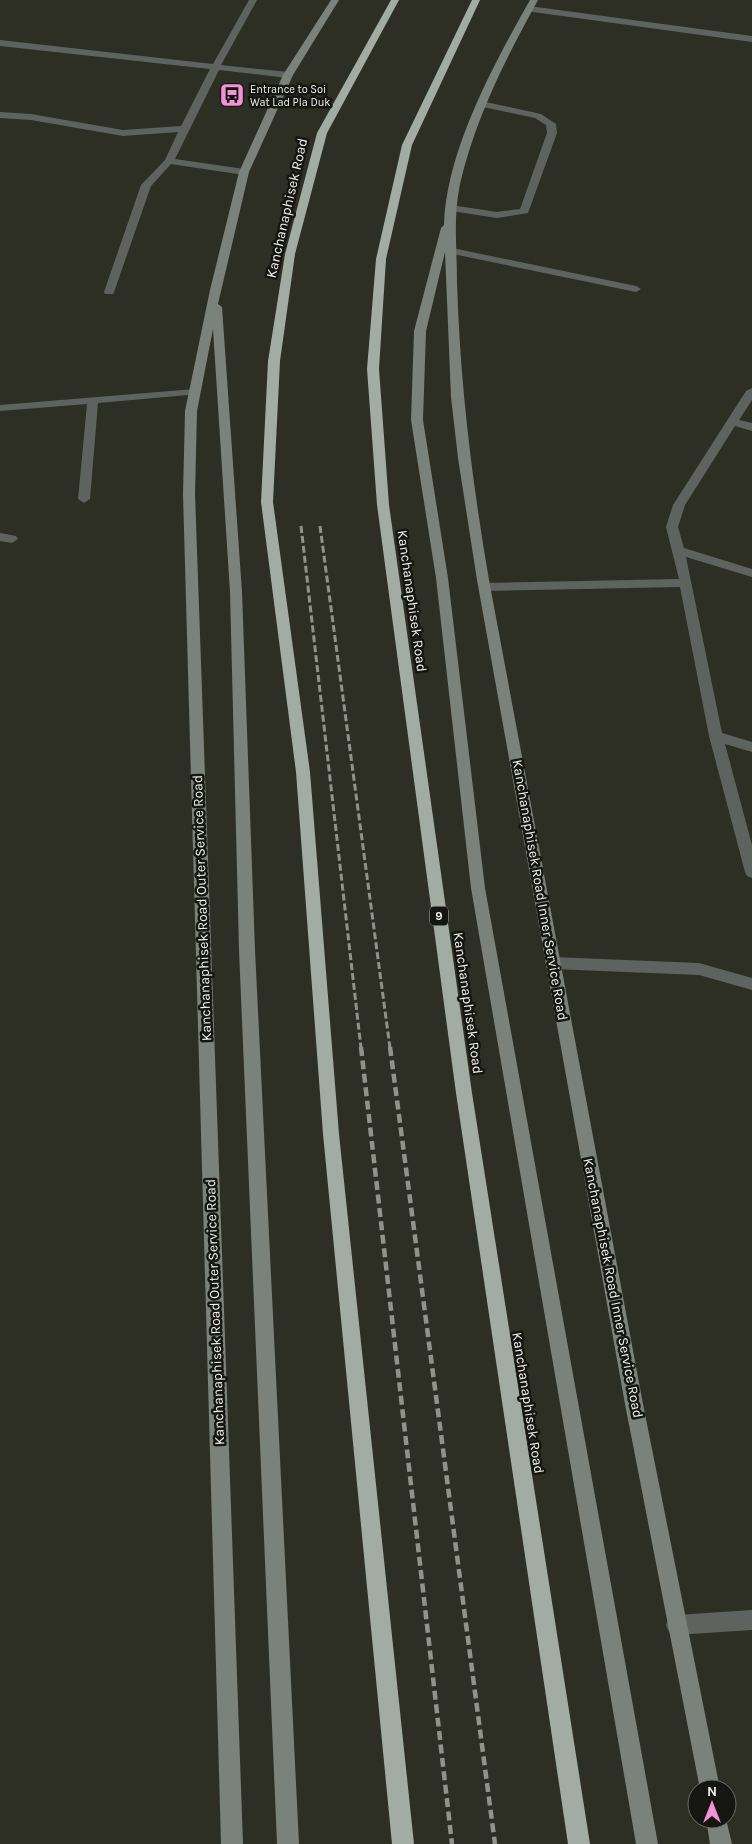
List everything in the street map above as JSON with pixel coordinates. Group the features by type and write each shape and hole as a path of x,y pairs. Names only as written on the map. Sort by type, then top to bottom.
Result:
{"highway":[{"name":"Kanchanaphisek Road","path":"395,0 322,133 290,254 274,361 267,502 303,772 330,1134 403,1844"},
{"name":"Kanchanaphisek Road","path":"476,0 408,145 381,259 373,369 383,505 461,1074 579,1844"}],"main road":[{"name":"Kanchanaphisek Road Outer Service Road","path":"232,1844 189,504 191,411 215,290 244,172 288,75 335,0"},
{"name":"Kanchanaphisek Road Inner Service Road","path":"532,4 481,104 463,158 450,212 452,252 451,322 460,420 485,588 553,962 676,1625 708,1779"},
{"path":"450,212 420,331 417,420 442,578 478,888 647,1844"},
{"path":"215,290 236,592 247,950 288,1844"},
{"path":"718,1829 721,1844"}],"street":[{"path":"109,292 146,185 169,161 216,66 253,0"},
{"path":"532,4 752,39"},
{"path":"0,43 288,75"},
{"path":"450,212 513,215 524,211 552,133 551,124 538,116 481,104"},
{"path":"0,115 18,116 123,133 146,133 185,128"},
{"path":"169,161 244,172"},
{"path":"452,252 636,289"},
{"path":"752,391 679,505 672,527 676,550 686,583 716,736 752,872"},
{"path":"0,408 195,392"},
{"path":"84,499 93,400"},
{"path":"733,422 752,427"},
{"path":"676,550 752,573"},
{"path":"485,588 686,583"},
{"path":"716,736 752,748"},
{"path":"553,962 699,969 752,984"},
{"path":"676,1625 752,1620"}],"railway":[{"path":"301,526 361,1048"},
{"path":"320,526 390,1048"},
{"path":"361,1047 452,1844"},
{"path":"390,1047 495,1844"}],"place":[{"name":"Entrance to Soi Wat Lad Pla Duk","path":"232,95"}]}
